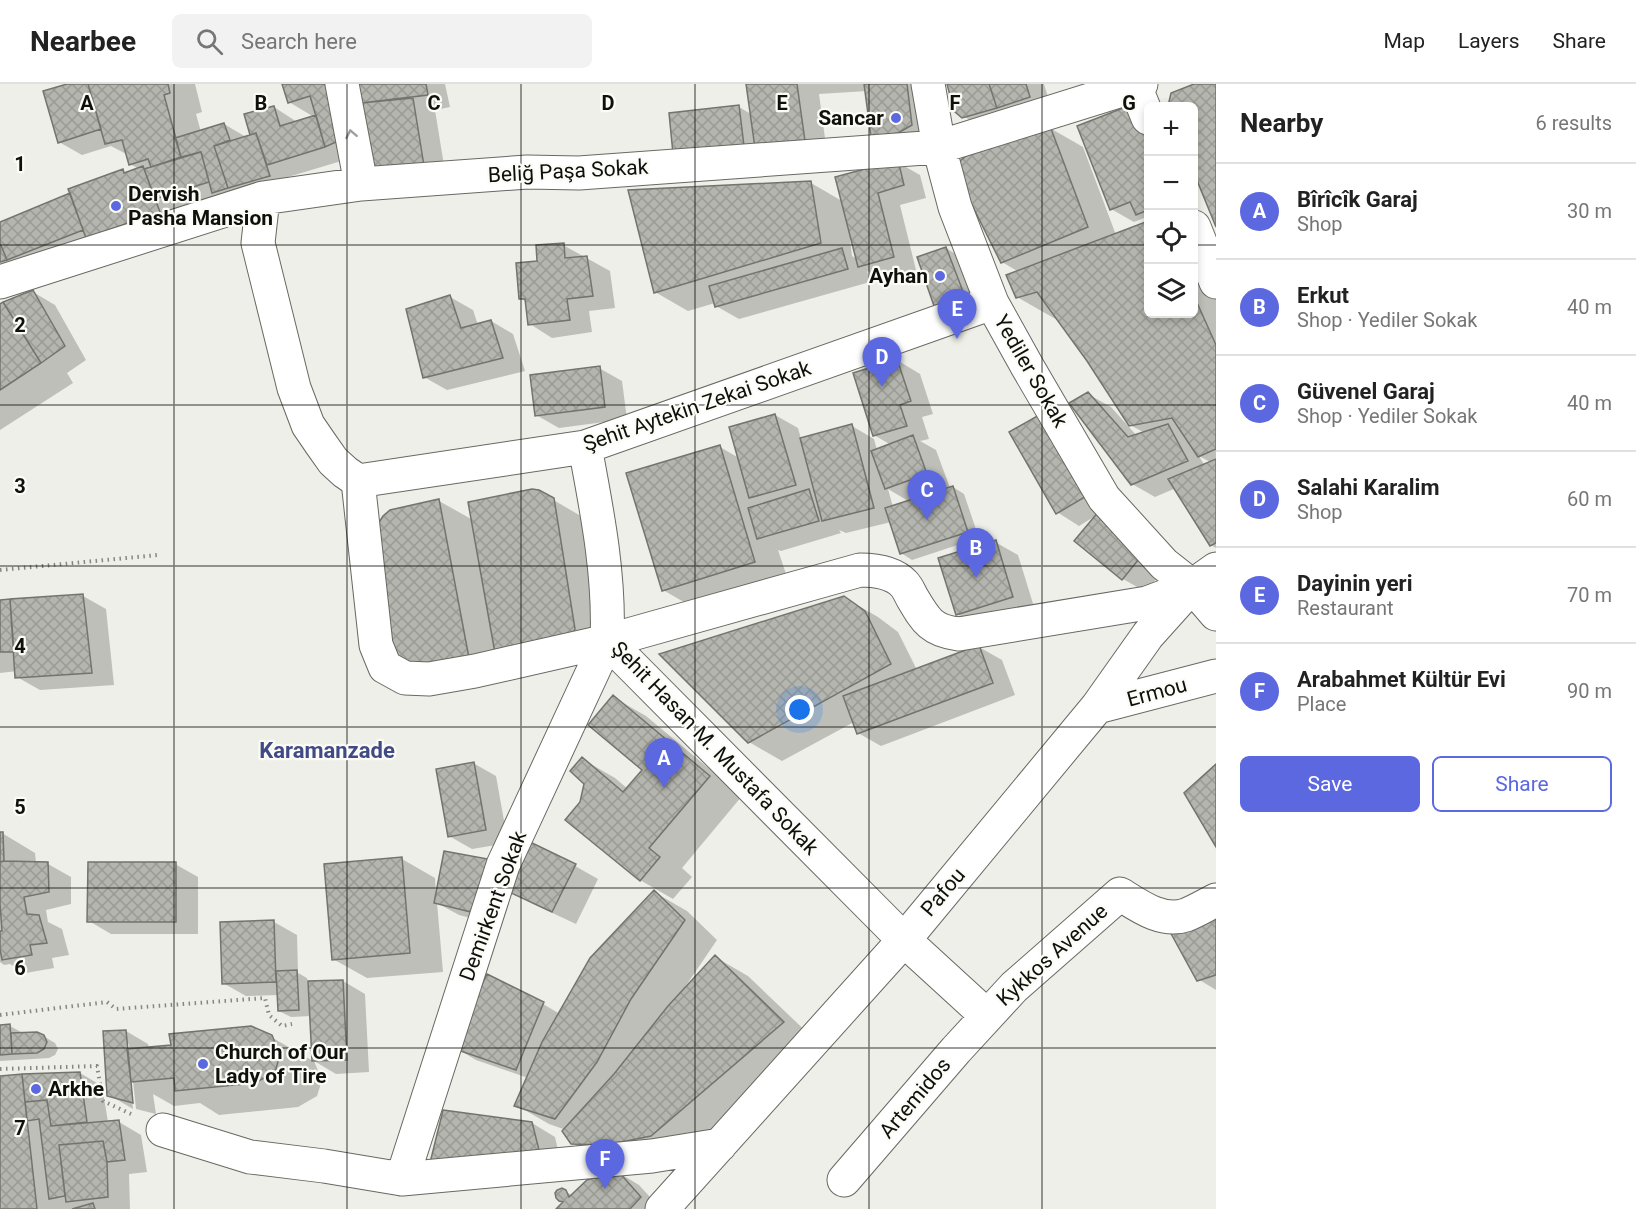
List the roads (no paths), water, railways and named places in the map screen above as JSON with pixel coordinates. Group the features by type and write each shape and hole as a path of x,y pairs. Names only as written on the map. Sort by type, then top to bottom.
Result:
{"street":[{"path":"342,84 361,183"},
{"name":"Yediler Sokak","path":"928,84 939,147 955,207 992,303 1104,498 1164,564 1204,578 1216,614"},
{"path":"1138,85 1144,103"},
{"name":"Beliğ Paşa Sokak","path":"0,282 263,198 361,183 527,172 579,173 939,147 1138,85"},
{"path":"263,198 258,243 294,388 308,425 321,444 333,461 358,481 376,645 385,667 405,678 429,679 475,671 607,641 860,570 884,573 903,582 929,623 944,632 958,634 1147,603 1204,578"},
{"path":"1198,237 1216,282"},
{"name":"Şehit Aytekin Zekai Sokak","path":"358,481 585,447 992,303"},
{"name":"Şehit Hasan M. Mustafa Sokak","path":"585,447 602,539 609,614 607,641 904,940 987,1016"},
{"name":"Pafou","path":"662,1209 904,940 1097,707 1148,635 1204,578"},
{"name":"Demirkent Sokak","path":"402,1179 503,865 607,641"},
{"name":"Ermou","path":"1097,707 1216,676"},
{"name":"Kykkos Avenue","path":"987,1016 1014,987 1120,894 1151,913 1175,917 1186,915 1216,900"},
{"name":"Artemidos","path":"844,1180 987,1016"},
{"path":"163,1130 250,1157 402,1179 652,1156 720,1145"}],"place":[{"name":"Sancar","path":"896,118"},
{"name":"Dervish Pasha Mansion","path":"116,206"},
{"name":"Ayhan","path":"940,276"},
{"name":"Dayinin yeri","path":"957,339"},
{"name":"Salahi Karalim","path":"882,387"},
{"name":"Güvenel Garaj","path":"927,520"},
{"name":"Erkut","path":"976,578"},
{"name":"Bîrîcîk Garaj","path":"664,788"},
{"name":"Church of Our Lady of Tire","path":"203,1064"},
{"name":"Arkhe","path":"36,1089"},
{"name":"Arabahmet Kültür Evi","path":"605,1189"}],"district":[{"name":"Karamanzade","path":"327,750"}]}
